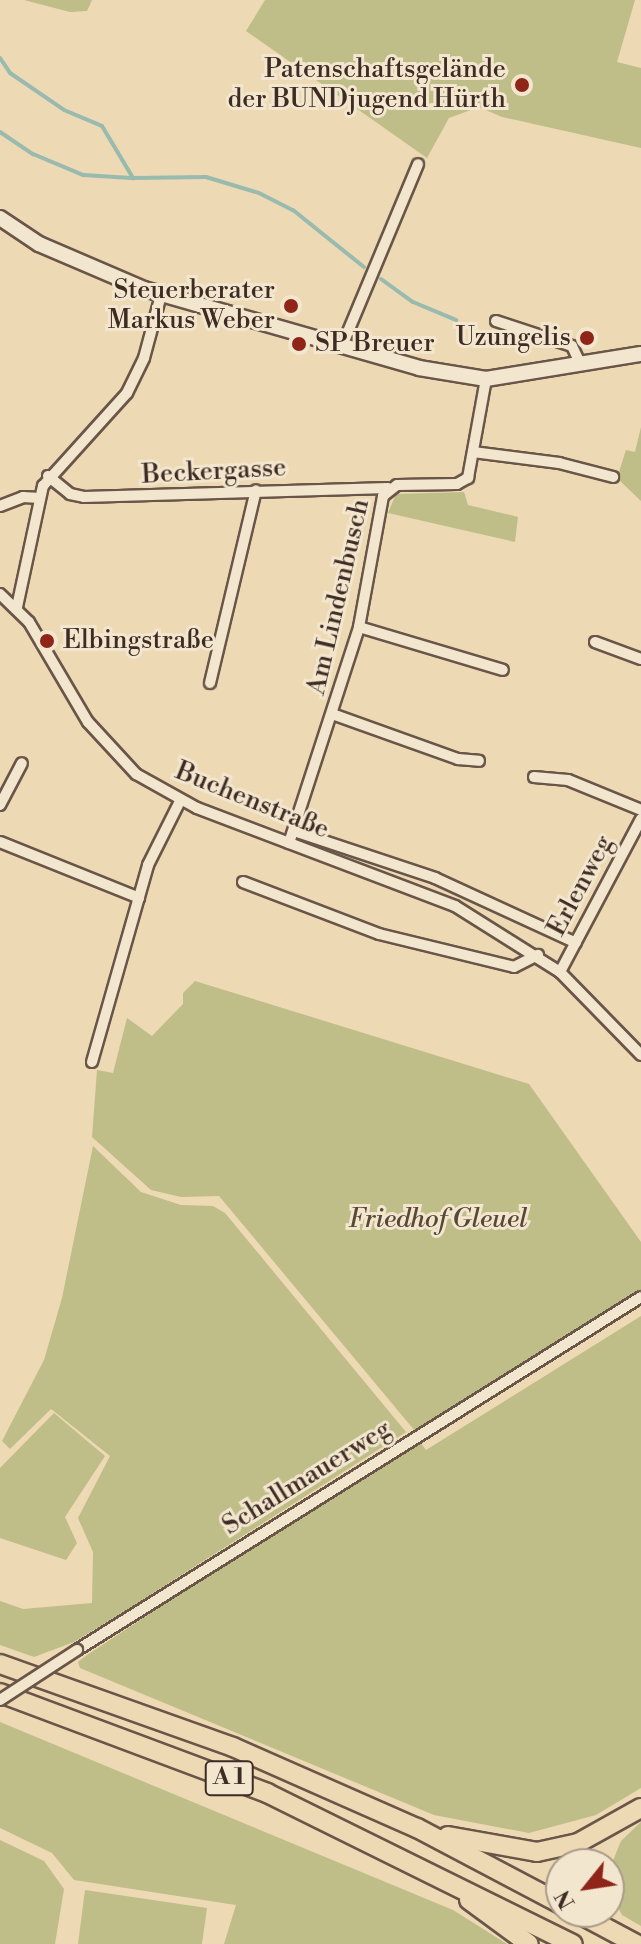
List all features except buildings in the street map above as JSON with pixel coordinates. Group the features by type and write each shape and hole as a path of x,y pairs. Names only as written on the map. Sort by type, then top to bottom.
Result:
{"highway":[{"name":"A 1","path":"0,1664 233,1747 417,1828 545,1896"},
{"name":"A 1","path":"0,1693 267,1793 421,1866 573,1944"},
{"path":"417,1828 493,1848 537,1852 578,1843 641,1808"},
{"path":"421,1866 529,1944"},
{"path":"606,1928 636,1944"}],"street":[{"path":"342,346 418,164"},
{"path":"0,218 39,244 161,295 342,346 486,379 579,361 641,354"},
{"path":"0,594 17,607 40,498 48,476 127,393 144,358 161,295"},
{"path":"496,321 572,346 579,361"},
{"name":"Am Lindenbusch","path":"289,843 335,715 359,627 388,488 463,482 473,452 486,379"},
{"path":"473,452 559,463 613,477"},
{"name":"Beckergasse","path":"48,476 62,489 84,497 146,499 256,490 388,488"},
{"path":"210,683 256,490"},
{"path":"0,506 23,497 40,498"},
{"name":"Buchenstraße","path":"17,607 88,722 136,774 180,801 443,901 538,955 560,972 641,1055"},
{"path":"359,627 503,670"},
{"path":"595,642 641,659"},
{"path":"335,715 458,759 479,761"},
{"path":"0,805 22,763"},
{"path":"534,777 568,780 641,810"},
{"path":"92,1062 153,853 180,801"},
{"name":"Erlenweg","path":"560,972 641,819"},
{"name":"Buchenstraße","path":"294,831 435,878 576,943"},
{"path":"0,842 139,898"},
{"path":"243,882 394,937 514,967 538,955"},
{"name":"Schallmauerweg","path":"0,1700 641,1297"}],"green space":[{"path":"24,0 92,0 87,11 70,12"},
{"path":"265,0 635,0 617,62 641,68 641,148 502,117 479,107 449,118 427,158 246,31"},
{"path":"641,427 641,501 617,478 626,450 635,452"},
{"path":"464,492 468,505 518,517 515,542 388,513 396,494"},
{"name":"Friedhof Gleuel","path":"195,981 529,1084 641,1242 641,1289 415,1431 219,1196 181,1197 151,1190 92,1137 97,1070 113,1073 127,1018 152,1036 183,1004 183,993"},
{"path":"93,1146 141,1192 181,1205 213,1206 225,1213 406,1432 74,1642 34,1657 0,1645 0,1601 23,1609 92,1603 93,1552 78,1518 110,1456 51,1409 10,1449 2,1441 44,1360 62,1298"},
{"path":"641,1316 641,1788 596,1815 529,1833 434,1815 80,1668 78,1662 87,1655 417,1438 426,1450"},
{"path":"54,1413 105,1456 65,1517 77,1543 66,1560 0,1538 0,1468"},
{"path":"0,1722 453,1910 507,1944 224,1944 236,1905 74,1880 52,1853 0,1828"},
{"path":"641,1822 641,1926 625,1917 625,1848 618,1848 621,1841"},
{"path":"0,1840 44,1861 64,1889 55,1944 0,1944"},
{"path":"85,1890 207,1908 202,1944 78,1944"}],"waterway":[{"path":"0,58 10,73 64,110 102,126 133,178 206,177 259,193 293,210 364,267"},
{"path":"0,132 33,154 83,175 131,178"},
{"path":"381,279 413,302 456,320"}],"place":[{"name":"Patenschaftsgelände der BUNDjugend Hürth","path":"522,85"},
{"name":"Steuerberater Markus Weber","path":"291,306"},
{"name":"Uzungelis","path":"587,338"},
{"name":"SP Breuer","path":"299,344"},
{"name":"Elbingstraße","path":"47,641"}]}
